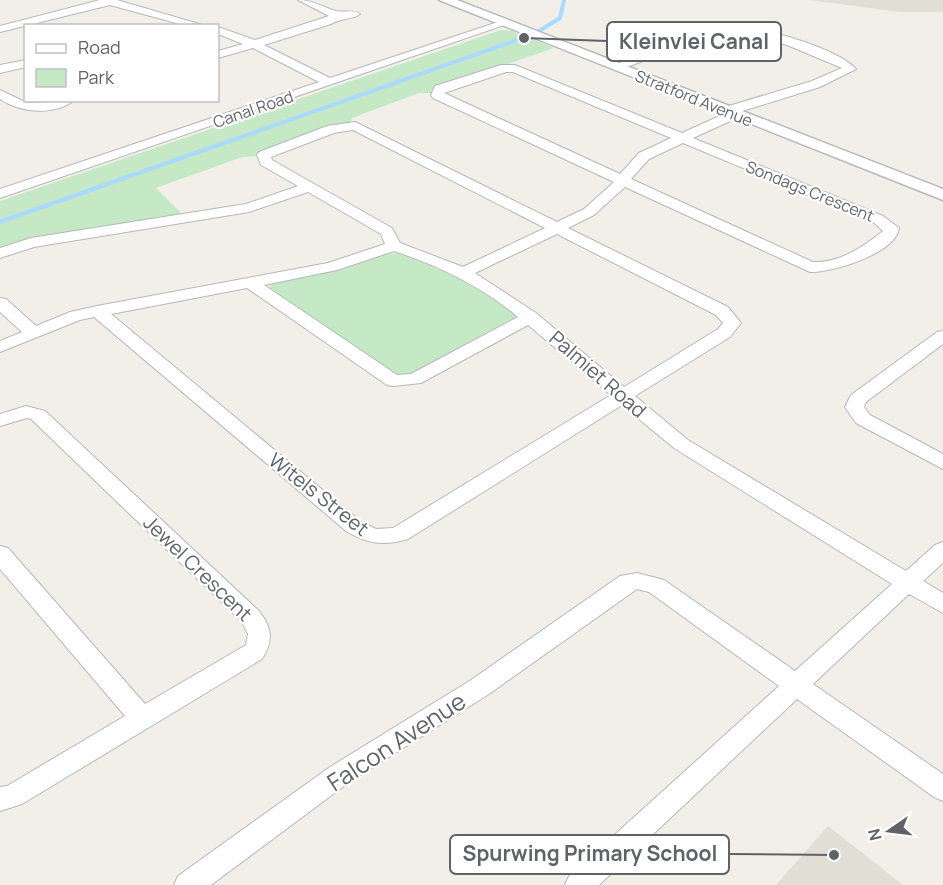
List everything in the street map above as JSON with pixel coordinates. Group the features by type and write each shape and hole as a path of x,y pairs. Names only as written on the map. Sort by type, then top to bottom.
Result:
{"street":[{"path":"303,0 337,15 355,14"},
{"name":"Stratford Avenue","path":"445,0 943,195"},
{"path":"0,29 106,1 194,24"},
{"path":"219,55 327,22 337,15"},
{"path":"174,24 183,21"},
{"name":"Canal Road","path":"0,194 330,83 512,26"},
{"path":"465,272 557,229 601,204 644,156 679,137 730,112 816,84 850,69 831,57 746,29 726,26 615,67"},
{"path":"219,30 254,44 330,83"},
{"path":"0,69 24,63"},
{"path":"621,180 438,97 437,92 495,69 510,68 679,137"},
{"path":"0,94 17,106 29,108 59,102"},
{"name":"Palmiet Road","path":"557,229 355,126 332,129 264,155 266,162 387,231 394,246 416,253 440,266 465,272 475,282 530,317 681,444 943,604"},
{"name":"Sondags Crescent","path":"621,180 810,267 833,268 843,264 891,232 891,228 878,219 679,137"},
{"path":"0,253 31,243 249,208 309,187"},
{"name":"Witels Street","path":"98,311 353,526 366,535 378,538 400,534 724,333 732,323 722,311 557,229"},
{"path":"0,347 98,311 331,267 394,246"},
{"path":"249,282 393,381 415,379 530,317"},
{"path":"0,303 33,333"},
{"path":"943,336 858,399 854,407 863,419 943,462"},
{"name":"Jewel Crescent","path":"0,420 26,412 38,415 250,616 260,632 258,646 254,652 13,796 0,799"},
{"path":"579,885 943,550"},
{"path":"0,554 142,718"},
{"name":"Falcon Avenue","path":"188,885 339,775 480,687 604,596 628,582 637,581 656,586 943,789"}],"shaded area":[{"path":"808,0 943,0 943,12 900,12"},
{"path":"828,826 903,885 776,885"}],"green space":[{"path":"501,30 512,31 554,48 435,89 431,93 419,93 352,118 350,123 265,151 259,156 242,157 156,188 180,212 179,215 0,250 0,201"},
{"path":"398,253 412,256 437,269 456,273 514,310 517,317 411,375 398,377 269,288 273,282 340,269 379,255"}],"waterway":[{"path":"213,147 534,34 560,18 564,0"},
{"path":"0,222 218,145"}],"place":[{"name":"Kleinvlei Canal","path":"524,38"},
{"name":"Spurwing Primary School","path":"834,855"}]}
